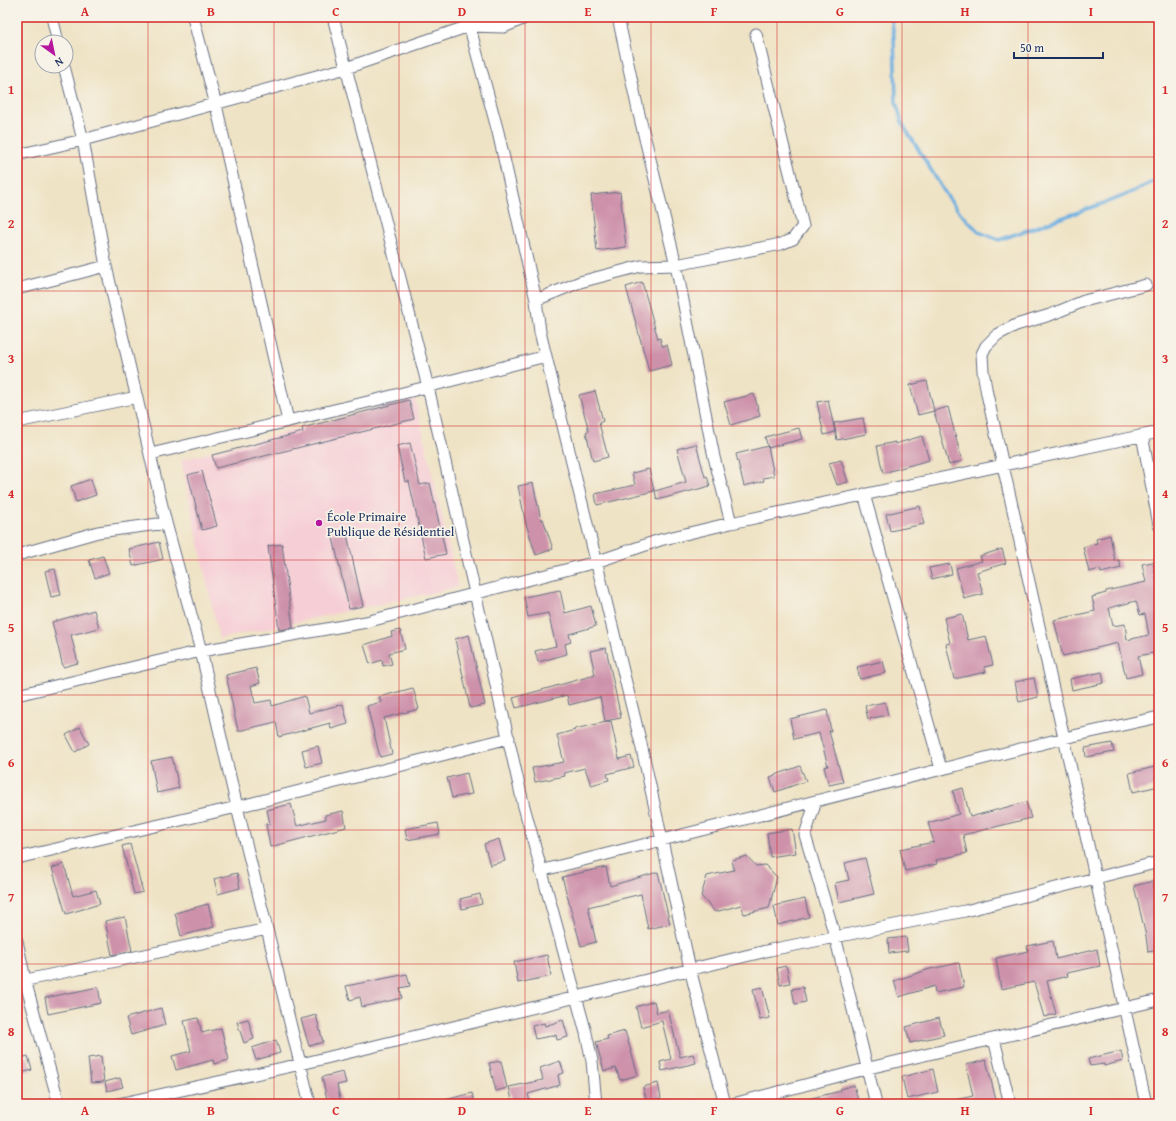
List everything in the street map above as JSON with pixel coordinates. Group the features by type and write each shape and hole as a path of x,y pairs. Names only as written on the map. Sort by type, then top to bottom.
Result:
{"street":[{"path":"52,17 56,34"},
{"path":"193,17 216,105 288,421"},
{"path":"333,17 428,387 540,871 578,997 592,1060 596,1104"},
{"path":"17,155 83,140 216,105 346,68 468,21 504,27 527,17"},
{"path":"618,17 638,110 676,265 714,456 731,522"},
{"path":"468,21 498,132 536,300 546,356 663,840 690,969 725,1104"},
{"path":"536,300 580,282 641,266 676,265 781,244 793,239 803,226 756,34"},
{"path":"66,74 83,140 106,266 166,523 200,651 310,1104"},
{"path":"17,289 106,266"},
{"path":"1146,285 1112,293 1016,325 997,334 986,346 982,354 983,371 1146,1104"},
{"path":"151,454 428,387 546,356"},
{"path":"17,422 137,397"},
{"path":"17,695 200,651 366,622 596,562 660,540 731,522 1004,466 1159,432"},
{"path":"1142,435 1159,525"},
{"path":"864,494 941,769"},
{"path":"17,555 98,532 166,523"},
{"path":"540,871 1064,738 1159,717"},
{"path":"17,858 237,807 509,738"},
{"path":"816,801 805,835 835,936 869,1068 876,1104"},
{"path":"118,1104 301,1064 690,969 835,936 965,911 1159,862"},
{"path":"21,981 267,930"},
{"path":"17,941 21,981 59,1104"},
{"path":"733,1104 869,1068 1159,1000"},
{"path":"994,1039 1010,1104"}],"shaded area":[{"name":"École Primaire Publique de Résidentiel","path":"415,398 458,587 219,639 181,460"}],"building":[{"path":"620,192 626,247 597,251 591,195"},
{"path":"642,282 658,339 660,338 662,346 667,345 672,365 649,371 626,287"},
{"path":"927,381 934,411 918,415 910,385"},
{"path":"595,391 603,421 599,423 608,457 593,461 586,432 589,431 579,395"},
{"path":"754,394 760,416 731,425 724,402"},
{"path":"409,400 414,419 216,468 212,455 303,432 302,428"},
{"path":"828,400 835,432 824,435 817,402"},
{"path":"948,407 962,461 949,465 934,411"},
{"path":"863,418 866,434 837,440 834,423"},
{"path":"799,428 802,439 768,448 765,437"},
{"path":"922,436 929,460 883,473 877,446 895,442 895,444"},
{"path":"410,443 420,485 430,483 446,554 426,558 409,481 405,482 397,446"},
{"path":"696,444 705,477 707,476 710,486 657,500 655,491 686,482 677,449"},
{"path":"768,446 774,476 763,478 764,481 744,486 736,454"},
{"path":"841,460 848,482 837,485 829,463"},
{"path":"649,469 654,491 597,505 595,494 635,485 632,473"},
{"path":"202,471 217,526 202,530 188,475"},
{"path":"91,479 96,495 76,502 71,486"},
{"path":"533,483 541,520 543,519 553,549 536,555 526,524 518,486"},
{"path":"920,506 924,524 890,531 886,514"},
{"path":"346,530 363,606 349,609 332,533"},
{"path":"1110,535 1115,561 1119,560 1121,568 1101,573 1100,569 1089,572 1083,547 1097,543 1096,539"},
{"path":"159,542 163,559 133,566 129,549"},
{"path":"282,544 293,628 279,630 268,546"},
{"path":"1002,549 1006,563 977,572 983,594 964,599 956,568 982,561 980,556"},
{"path":"103,556 109,573 95,578 89,560"},
{"path":"1153,562 1159,592 1159,660 1155,661 1153,653 1138,656 1142,674 1126,678 1118,643 1063,656 1054,620 1095,611 1092,597 1106,593 1106,591 1146,582 1142,564","holes":["1136,601 1140,615 1145,614 1149,635 1127,640 1125,624 1113,626 1109,608"]},
{"path":"950,564 952,574 932,579 929,568"},
{"path":"55,569 61,595 51,597 45,571"},
{"path":"560,590 565,613 591,606 596,626 569,634 571,642 565,644 567,654 538,662 535,651 556,646 548,613 528,617 524,597"},
{"path":"94,610 99,628 71,635 78,663 63,667 52,622"},
{"path":"962,614 968,640 986,636 993,665 984,667 986,672 954,679 946,644 950,643 944,618"},
{"path":"400,630 405,649 389,653 392,664 383,666 382,660 370,664 364,645 392,636 391,632"},
{"path":"469,635 485,705 470,708 455,639"},
{"path":"606,648 621,718 605,721 600,697 569,705 567,695 516,708 513,698 595,675 590,651"},
{"path":"883,661 886,673 860,679 857,667"},
{"path":"256,668 260,683 251,686 255,703 271,700 272,706 305,696 309,713 343,704 348,724 331,729 330,723 279,737 276,722 238,731 226,675"},
{"path":"1102,672 1104,683 1072,690 1070,679"},
{"path":"1034,678 1038,697 1019,702 1015,682"},
{"path":"413,688 419,709 384,718 392,754 380,757 367,706 381,702 379,697"},
{"path":"885,702 888,715 868,719 865,706"},
{"path":"827,710 831,731 829,731 843,782 829,785 824,767 828,766 819,733 794,739 790,719"},
{"path":"611,721 619,759 631,756 634,767 607,774 609,780 591,785 585,768 564,773 565,776 535,782 532,768 564,762 557,735 575,730 574,729"},
{"path":"80,727 89,744 75,752 66,735"},
{"path":"1112,743 1114,752 1086,757 1085,748"},
{"path":"318,746 322,763 306,767 302,750"},
{"path":"172,757 179,788 157,793 151,761"},
{"path":"800,766 806,781 775,792 770,777"},
{"path":"1159,766 1159,786 1133,792 1129,773"},
{"path":"467,773 472,794 452,798 447,778"},
{"path":"963,788 970,817 1026,802 1031,818 963,835 967,853 936,860 937,864 905,871 900,849 934,842 928,823 959,814 953,791"},
{"path":"291,804 297,826 326,819 325,815 343,811 346,827 270,847 266,824 270,824 267,810"},
{"path":"438,823 440,834 407,840 405,829"},
{"path":"792,829 796,853 770,857 767,833"},
{"path":"499,839 505,861 490,865 484,844"},
{"path":"130,844 143,892 134,894 122,846"},
{"path":"747,856 756,866 765,865 777,877 769,908 744,914 741,905 715,912 701,896 707,876 734,870 732,860"},
{"path":"865,858 874,894 839,902 835,883 849,880 845,863"},
{"path":"64,864 73,896 96,890 100,904 66,914 52,868"},
{"path":"606,867 610,886 658,872 670,924 648,929 641,894 588,907 596,942 581,946 562,877"},
{"path":"237,873 240,888 218,894 214,879"},
{"path":"1153,881 1159,906 1159,950 1148,952 1146,936 1134,886"},
{"path":"480,894 482,904 462,909 460,899"},
{"path":"805,899 809,917 778,925 774,906"},
{"path":"208,904 214,927 181,936 175,913"},
{"path":"125,917 132,951 112,955 105,921"},
{"path":"906,937 908,951 889,953 888,939"},
{"path":"1053,941 1056,959 1097,949 1100,966 1067,973 1068,976 1047,981 1056,1014 1044,1017 1034,982 1001,989 996,958 1028,951 1027,946"},
{"path":"547,955 551,976 518,983 514,962"},
{"path":"959,963 964,987 935,993 934,986 899,997 894,981 930,969"},
{"path":"786,966 790,983 780,985 777,968"},
{"path":"407,974 410,986 400,988 402,998 362,1007 360,997 350,1000 346,986"},
{"path":"98,987 101,1003 48,1014 45,998"},
{"path":"762,987 770,1018 760,1020 753,989"},
{"path":"803,987 806,1002 795,1004 792,989"},
{"path":"654,1001 657,1013 668,1010 680,1057 693,1054 696,1063 662,1071 660,1062 671,1059 662,1021 641,1027 636,1007"},
{"path":"161,1008 165,1025 131,1035 126,1018"},
{"path":"316,1015 323,1042 309,1046 301,1019"},
{"path":"198,1018 202,1033 221,1028 229,1060 214,1064 213,1060 176,1070 172,1056 191,1051 184,1021"},
{"path":"939,1018 944,1035 910,1043 906,1027"},
{"path":"248,1019 254,1039 244,1043 237,1022"},
{"path":"563,1020 568,1037 557,1040 556,1035 535,1039 532,1026 544,1023 545,1026"},
{"path":"625,1031 638,1075 620,1080 616,1068 604,1071 596,1042 608,1039 607,1036"},
{"path":"276,1040 280,1053 256,1060 252,1048"},
{"path":"1121,1051 1123,1061 1104,1066 1104,1064 1090,1066 1088,1059"},
{"path":"28,1056 32,1070 17,1074 17,1059"},
{"path":"101,1056 104,1082 91,1083 88,1058"},
{"path":"986,1060 997,1104 954,1104 954,1100 973,1096 966,1065"},
{"path":"501,1061 507,1088 496,1091 489,1063"},
{"path":"560,1061 564,1073 558,1075 560,1085 528,1094 530,1102 513,1104 509,1087 543,1080 540,1068"},
{"path":"933,1069 938,1092 907,1099 902,1077"},
{"path":"343,1072 346,1083 337,1085 341,1104 328,1104 322,1077"},
{"path":"120,1078 123,1087 107,1091 105,1082"},
{"path":"658,1083 661,1098 647,1102 643,1087"},
{"path":"854,1085 859,1104 844,1104 843,1102 835,1104 803,1104 803,1100 841,1091 840,1089"},
{"path":"472,1093 475,1104 442,1104 441,1101"}],"waterway":[{"path":"891,17 894,36 896,102 902,123 949,199 979,232 999,240 1121,197 1159,179"}],"place":[{"name":"École Primaire Publique de Résidentiel","path":"319,523"}]}
